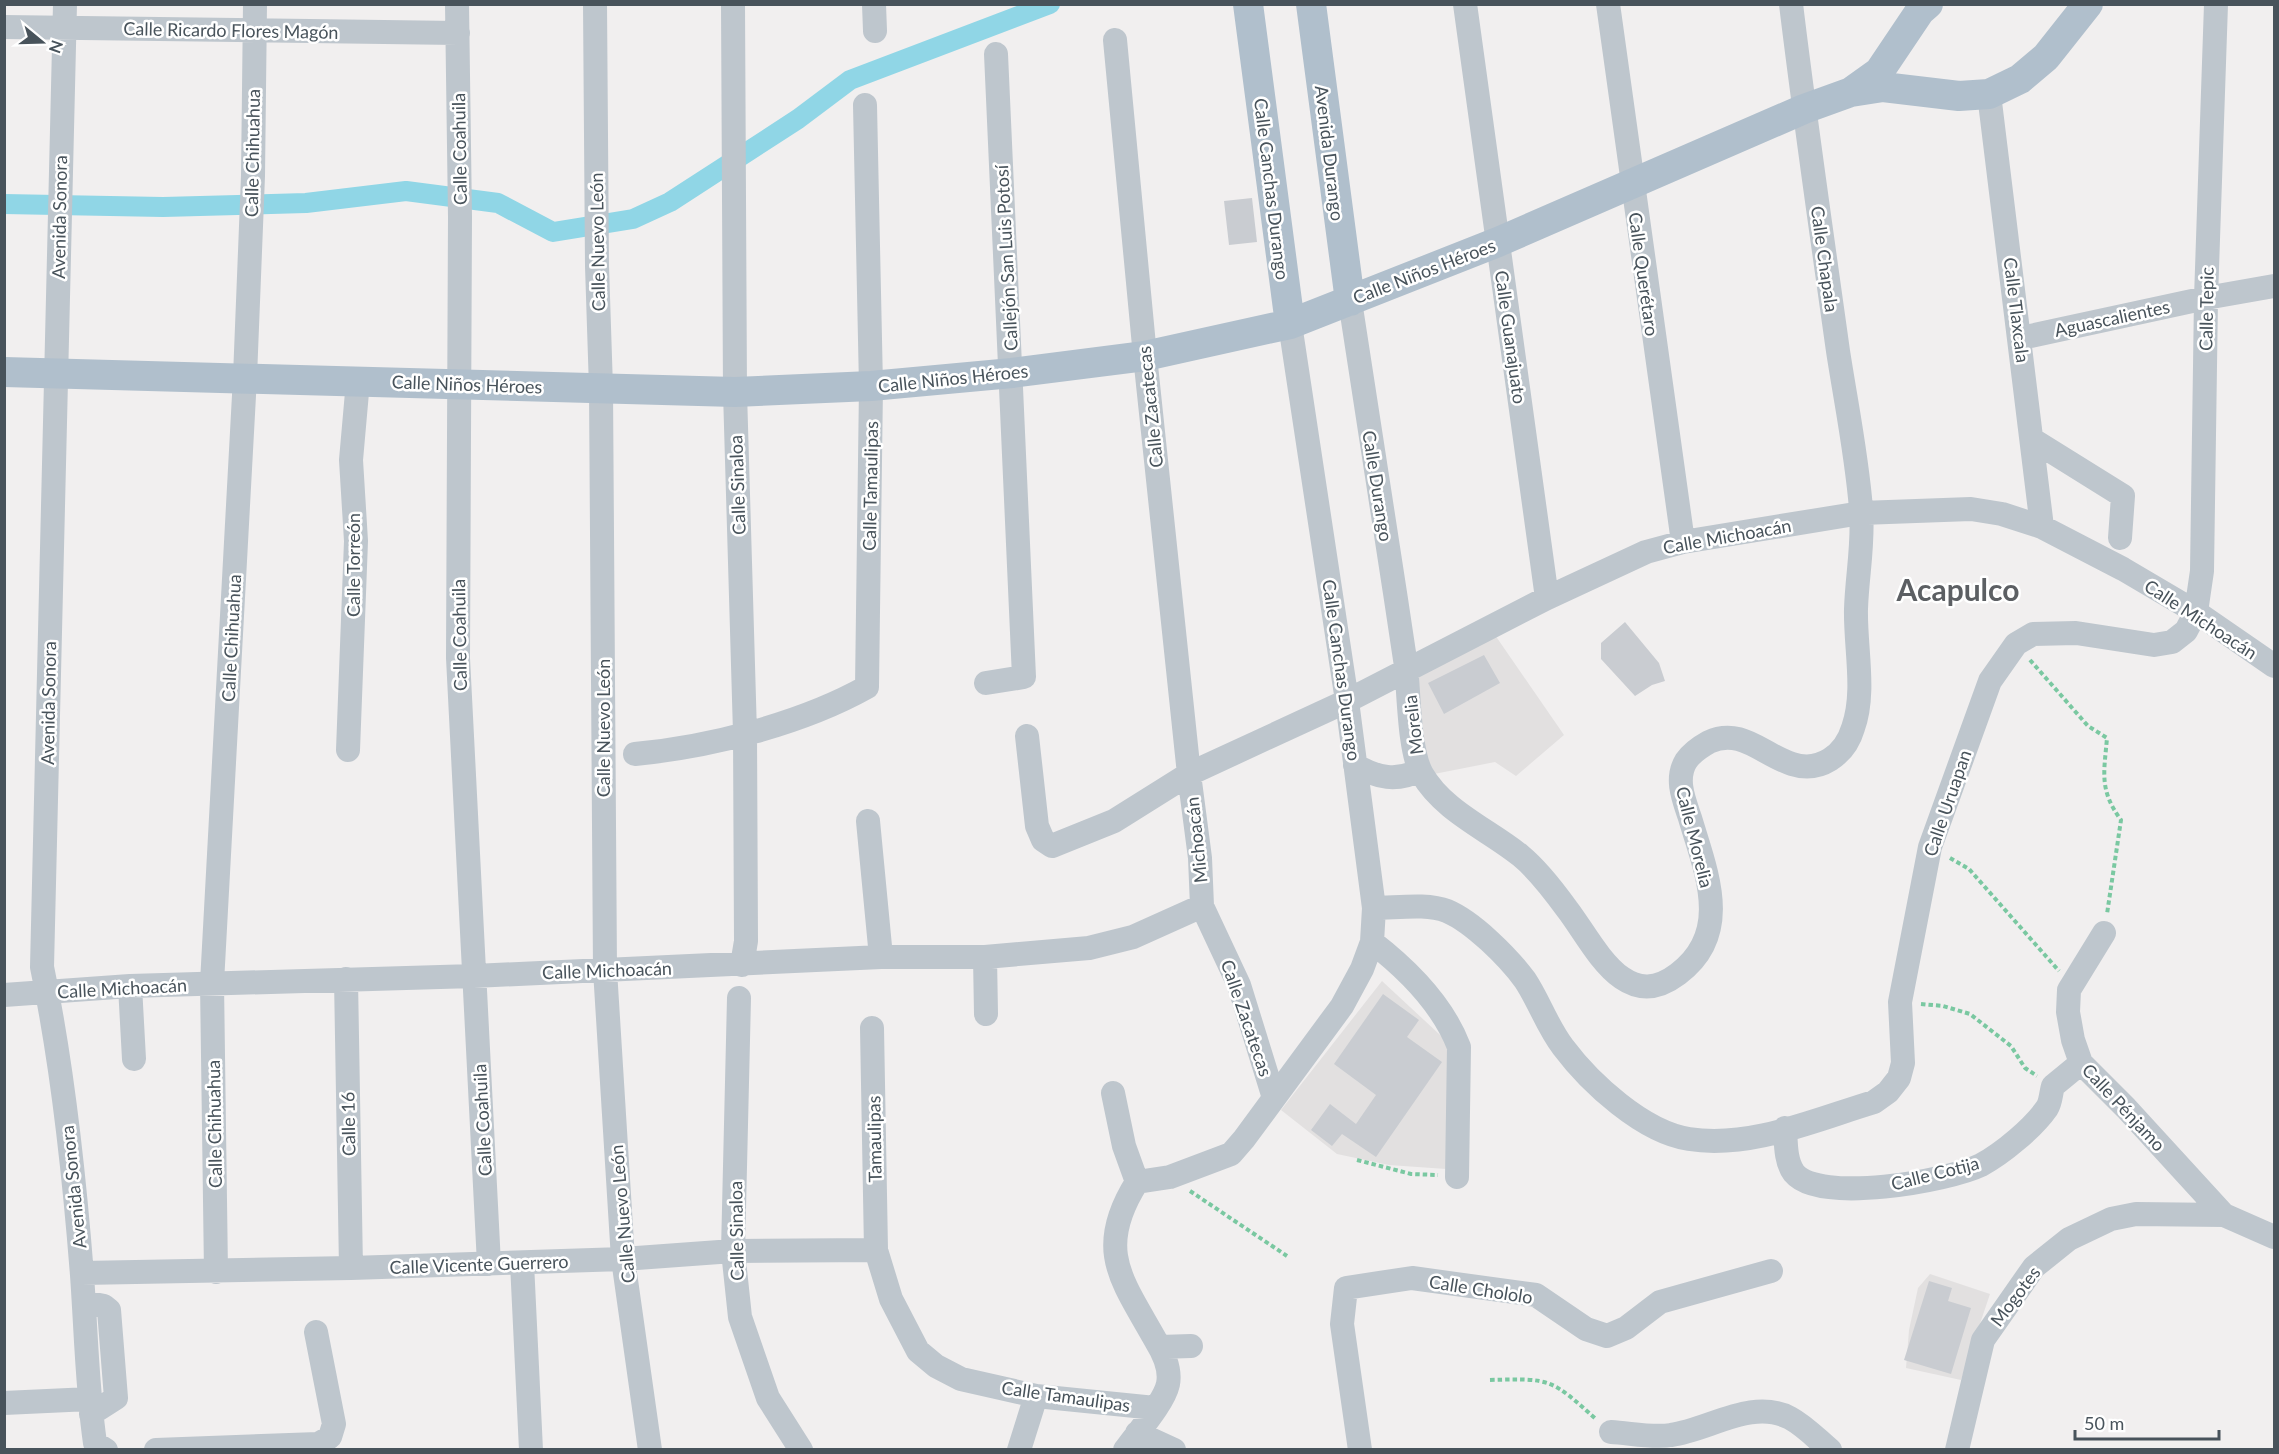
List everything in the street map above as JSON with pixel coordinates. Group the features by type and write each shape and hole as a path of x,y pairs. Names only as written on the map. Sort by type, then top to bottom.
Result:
{"main road":[{"name":"Calle Canchas Durango","path":"1248,4 1290,324"},
{"name":"Avenida Durango","path":"1311,4 1350,300"},
{"name":"Calle Niños Héroes","path":"1851,92 1879,72 1920,11 1928,4"},
{"name":"Calle Niños Héroes","path":"4,372 735,392 871,386 1012,373 1145,356 1290,324 1498,242 1804,108 1851,92 1882,87 1959,96 1989,94 2020,79 2046,57 2084,6"},
{"path":"1891,57 1904,88"}],"street":[{"name":"Calle Chihuahua","path":"216,1272 212,983 245,377 253,176 255,4"},
{"name":"Calle Coahuila","path":"458,4 460,217 457,384 458,658 489,1264"},
{"name":"Calle Nuevo León","path":"595,4 597,266 601,388 605,970 623,1259 650,1449"},
{"name":"Calle Sinaloa","path":"734,4 735,392 745,733 746,941 742,964"},
{"path":"874,4 875,31"},
{"name":"Calle Guanajuato","path":"1465,4 1547,598"},
{"name":"Calle Querétaro","path":"1608,4 1631,183 1683,542"},
{"name":"Calle Chapala","path":"1791,4 1862,513"},
{"name":"Calle Tepic","path":"2196,612 2202,571 2206,298 2216,4"},
{"name":"Calle Ricardo Flores Magón","path":"4,27 65,16 255,30 458,33"},
{"name":"Avenida Sonora","path":"65,16 58,226 42,967 52,1011 68,1134 82,1273 95,1443 106,1449"},
{"name":"Calle Zacatecas","path":"1115,40 1145,356 1189,774"},
{"name":"Callejón San Luis Potosí","path":"986,683 1024,677 996,54"},
{"name":"Calle Tlaxcala","path":"1989,94 2043,527"},
{"name":"Calle Tamaulipas","path":"745,733 771,727 867,687 871,386 865,105"},
{"name":"Aguascalientes","path":"2021,338 2206,298 2274,286"},
{"name":"Calle Durango","path":"1350,300 1406,671"},
{"name":"Calle Canchas Durango","path":"1137,1182 1170,1177 1231,1154 1342,1006 1362,969 1372,942 1374,908 1347,701 1290,324"},
{"name":"Calle Torreón","path":"348,750 356,541 351,460 358,381"},
{"path":"2033,440 2123,496 2120,538"},
{"name":"Calle Michoacán","path":"1027,736 1037,826 1043,840 1052,846 1114,820 1189,774 1347,701 1547,598 1646,552 1683,542 1862,513 1971,509 2002,514 2043,527 2123,569 2196,612 2273,668"},
{"name":"Calle Morelia","path":"1422,774 1456,811 1525,859 1565,905 1611,971 1632,984 1649,987 1678,974 1705,945 1710,923 1710,893 1706,872 1681,789 1681,775 1686,762 1698,748 1717,738 1731,737 1793,765 1810,767 1827,763 1842,750 1853,728 1858,700 1856,612 1862,513"},
{"path":"2016,644 2033,634 2052,632 2154,645 2172,642 2186,631 2196,612"},
{"name":"Calle Uruapan","path":"1374,908 1444,910 1466,921 1524,979 1562,1046 1589,1076 1647,1124 1668,1134 1713,1141 1762,1135 1874,1102 1888,1092 1899,1078 1903,1063 1900,1002 1930,847 1990,681 2016,644"},
{"name":"Morelia","path":"1406,671 1417,763 1422,774"},
{"path":"635,754 680,750 745,733"},
{"path":"1355,765 1371,774 1386,778 1422,774"},
{"name":"Michoacán","path":"1189,774 1200,858 1202,906"},
{"path":"868,821 881,957"},
{"name":"Calle Zacatecas","path":"1202,906 1239,985 1274,1098"},
{"name":"Calle Michoacán","path":"4,995 130,986 474,976 881,957 986,957 1089,948 1133,938 1202,906"},
{"path":"2069,990 2104,933"},
{"path":"1372,942 1417,983 1452,1027 1459,1047 1457,1177"},
{"path":"986,957 986,1014"},
{"name":"Calle 16","path":"346,979 351,1268"},
{"path":"130,986 134,1059"},
{"name":"Calle Pénjamo","path":"2069,990 2068,1012 2073,1040 2081,1063 2126,1107 2224,1215 2274,1237"},
{"name":"Calle Sinaloa","path":"739,998 733,1251 740,1317 768,1398 801,1449"},
{"name":"Tamaulipas","path":"872,1028 876,1250"},
{"path":"2052,1086 2081,1063"},
{"name":"Calle Cotija","path":"1785,1128 1788,1157 1794,1172 1807,1183 1829,1188 1902,1185 1979,1166 2010,1146 2048,1107 2052,1086"},
{"path":"1113,1094 1124,1146 1137,1182 1125,1201 1118,1220 1114,1246 1119,1274 1168,1365 1168,1385 1155,1408 1131,1441 1174,1449"},
{"name":"Mogotes","path":"1957,1449 1983,1340 2034,1267 2069,1239 2111,1219 2136,1214 2224,1215"},
{"name":"Calle Tamaulipas","path":"876,1250 891,1299 918,1351 936,1366 961,1379 1036,1396 1155,1408"},
{"name":"Calle Vicente Guerrero","path":"82,1273 216,1272 522,1263 733,1251 876,1250"},
{"path":"522,1263 531,1449"},
{"name":"Calle Chololo","path":"1360,1449 1342,1324 1346,1288 1412,1278 1536,1295 1586,1329 1607,1336 1626,1328 1660,1302 1771,1270"},
{"path":"156,1449 318,1444 330,1437 334,1424 316,1332"},
{"path":"1160,1347 1191,1346"},
{"path":"1019,1449 1036,1396"},
{"path":"4,1403 91,1407"},
{"path":"1611,1432 1668,1436 1752,1411 1771,1412 1791,1418 1830,1449"}],"path":[{"path":"2016,644 2088,726 2107,738 2103,783 2109,803 2121,820 2104,933"},
{"path":"1930,847 1969,869 2046,954 2069,990"},
{"path":"1900,1002 1943,1006 1970,1014 2011,1046 2025,1068 2052,1086"},
{"path":"1357,1160 1411,1174 1457,1177"},
{"path":"1170,1177 1287,1256"},
{"path":"1491,1380 1537,1379 1559,1386 1611,1432"}],"shaded area":[{"path":"1495,635 1564,735 1516,776 1495,762 1429,775 1416,675"},
{"path":"1382,981 1452,1046 1446,1169 1389,1165 1337,1154 1281,1110"},
{"path":"1930,1274 1990,1294 1961,1380 1906,1368 1909,1330 1918,1288"}],"building":[{"path":"1252,198 1257,242 1229,245 1224,201"},
{"path":"1625,622 1659,663 1665,681 1652,685 1635,696 1601,659 1601,643"},
{"path":"1484,655 1500,683 1444,714 1428,683"},
{"path":"1383,994 1419,1020 1407,1037 1442,1062 1376,1157 1342,1134 1332,1146 1311,1130 1330,1104 1356,1124 1376,1095 1334,1064"},
{"path":"1929,1281 1952,1288 1948,1301 1971,1308 1951,1374 1904,1360"}],"waterway":[{"path":"4,204 163,207 306,203 406,191 498,203 553,232 633,219 670,202 798,119 850,80 1050,4"}],"district":[{"name":"Acapulco","path":"1958,589"}]}
